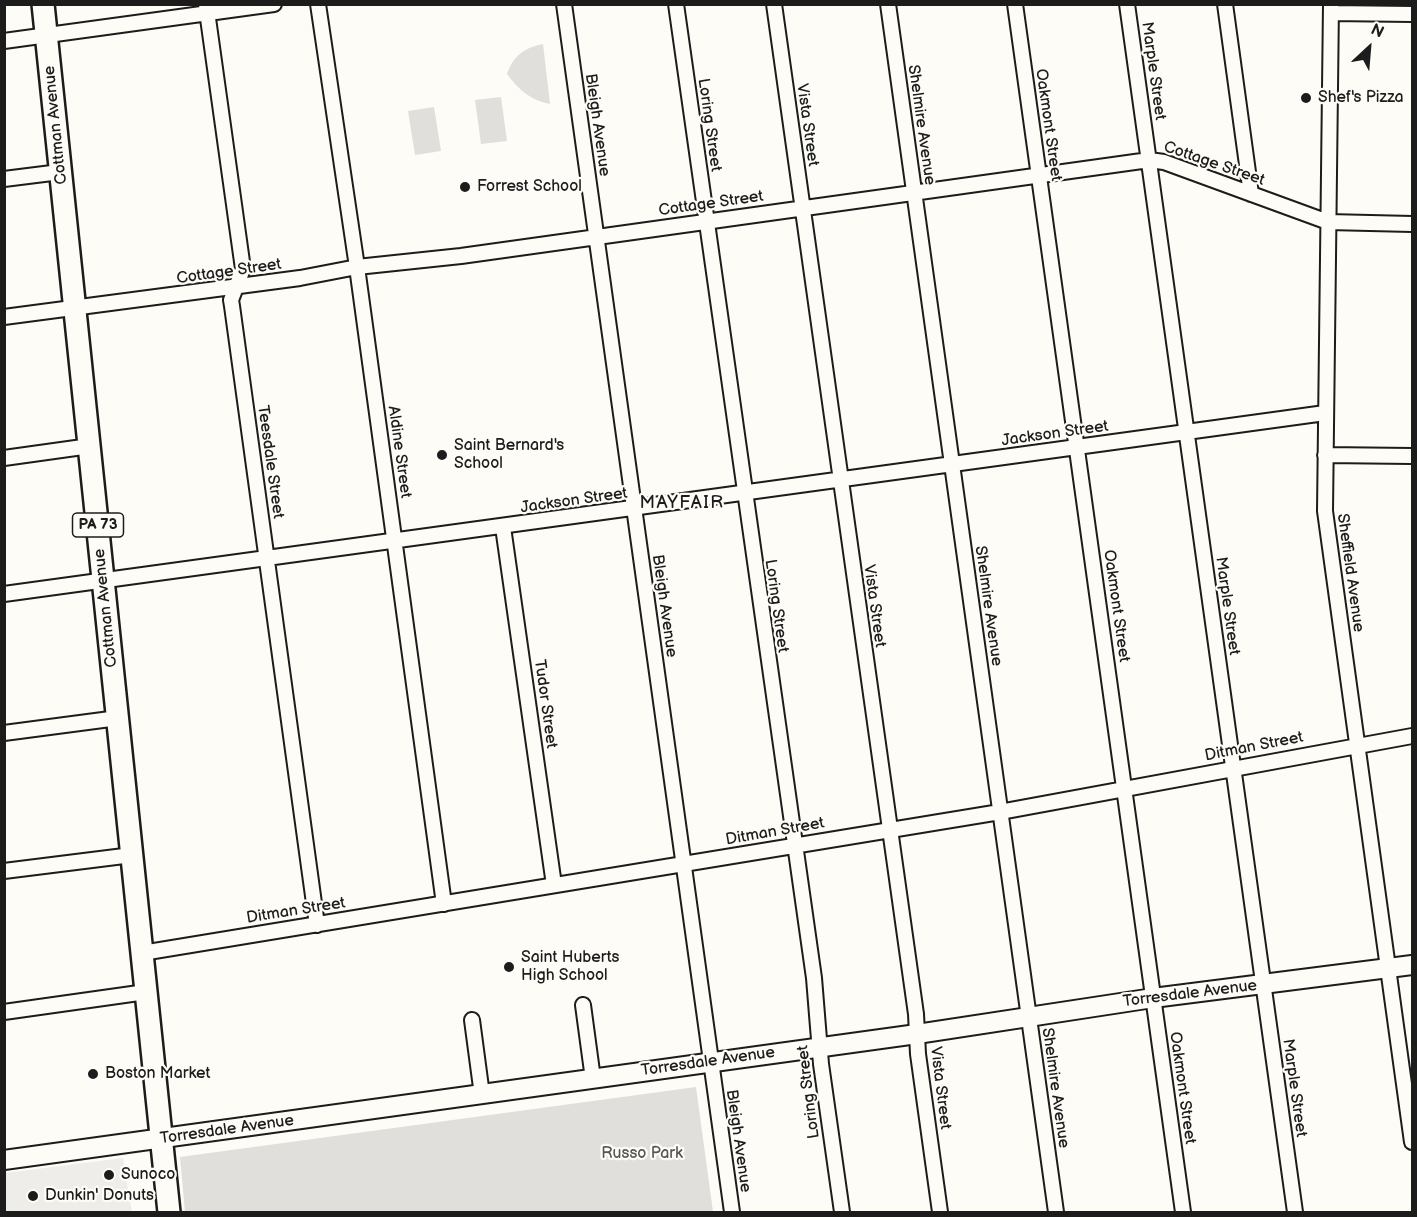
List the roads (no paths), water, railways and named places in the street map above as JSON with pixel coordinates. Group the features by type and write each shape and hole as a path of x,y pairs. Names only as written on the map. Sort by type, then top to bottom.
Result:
{"main road":[{"name":"Cottman Avenue","path":"43,4 169,1212"}],"street":[{"path":"4,40 207,9 274,4"},
{"name":"Aldine Street","path":"318,4 357,267 444,904"},
{"name":"Bleigh Avenue","path":"564,4 732,1212"},
{"name":"Loring Street","path":"676,4 743,493 814,978 819,1046 842,1212"},
{"name":"Vista Street","path":"774,4 890,829 940,1212"},
{"name":"Shelmire Avenue","path":"888,4 1056,1212"},
{"name":"Oakmont Street","path":"1015,4 1183,1212"},
{"name":"Marple Street","path":"1127,4 1295,1212"},
{"path":"1225,4 1251,194"},
{"name":"Teesdale Street","path":"207,9 243,269 231,300 317,925"},
{"path":"1331,9 1413,14"},
{"name":"Sheffield Avenue","path":"1331,9 1325,511 1413,1142"},
{"name":"Cottage Street","path":"4,317 236,288 357,267 596,237 1149,160 1164,162 1328,222 1413,224"},
{"path":"4,179 60,172"},
{"name":"Jackson Street","path":"4,594 267,560 394,540 634,510 1325,413"},
{"path":"4,458 90,446"},
{"path":"1325,455 1413,456"},
{"name":"Tudor Street","path":"503,527 554,885"},
{"path":"4,733 118,718"},
{"name":"Ditman Street","path":"142,952 1000,812 1413,736"},
{"path":"4,871 132,855"},
{"name":"Torresdale Avenue","path":"4,1160 917,1034 1153,998 1413,965"},
{"path":"4,1012 146,992"},
{"path":"583,1005 593,1079"},
{"path":"472,1020 482,1095"}],"place":[{"name":"Shef's Pizza","path":"1306,98"},
{"name":"Forrest School","path":"465,187"},
{"name":"Saint Bernard's School","path":"442,455"},
{"name":"Saint Huberts High School","path":"509,967"},
{"name":"Boston Market","path":"93,1074"},
{"name":"Sunoco","path":"109,1175"},
{"name":"Dunkin' Donuts","path":"33,1196"}],"district":[{"name":"MAYFAIR","path":"682,503"}],"park label":[{"name":"Russo Park","path":"642,1154"}]}
